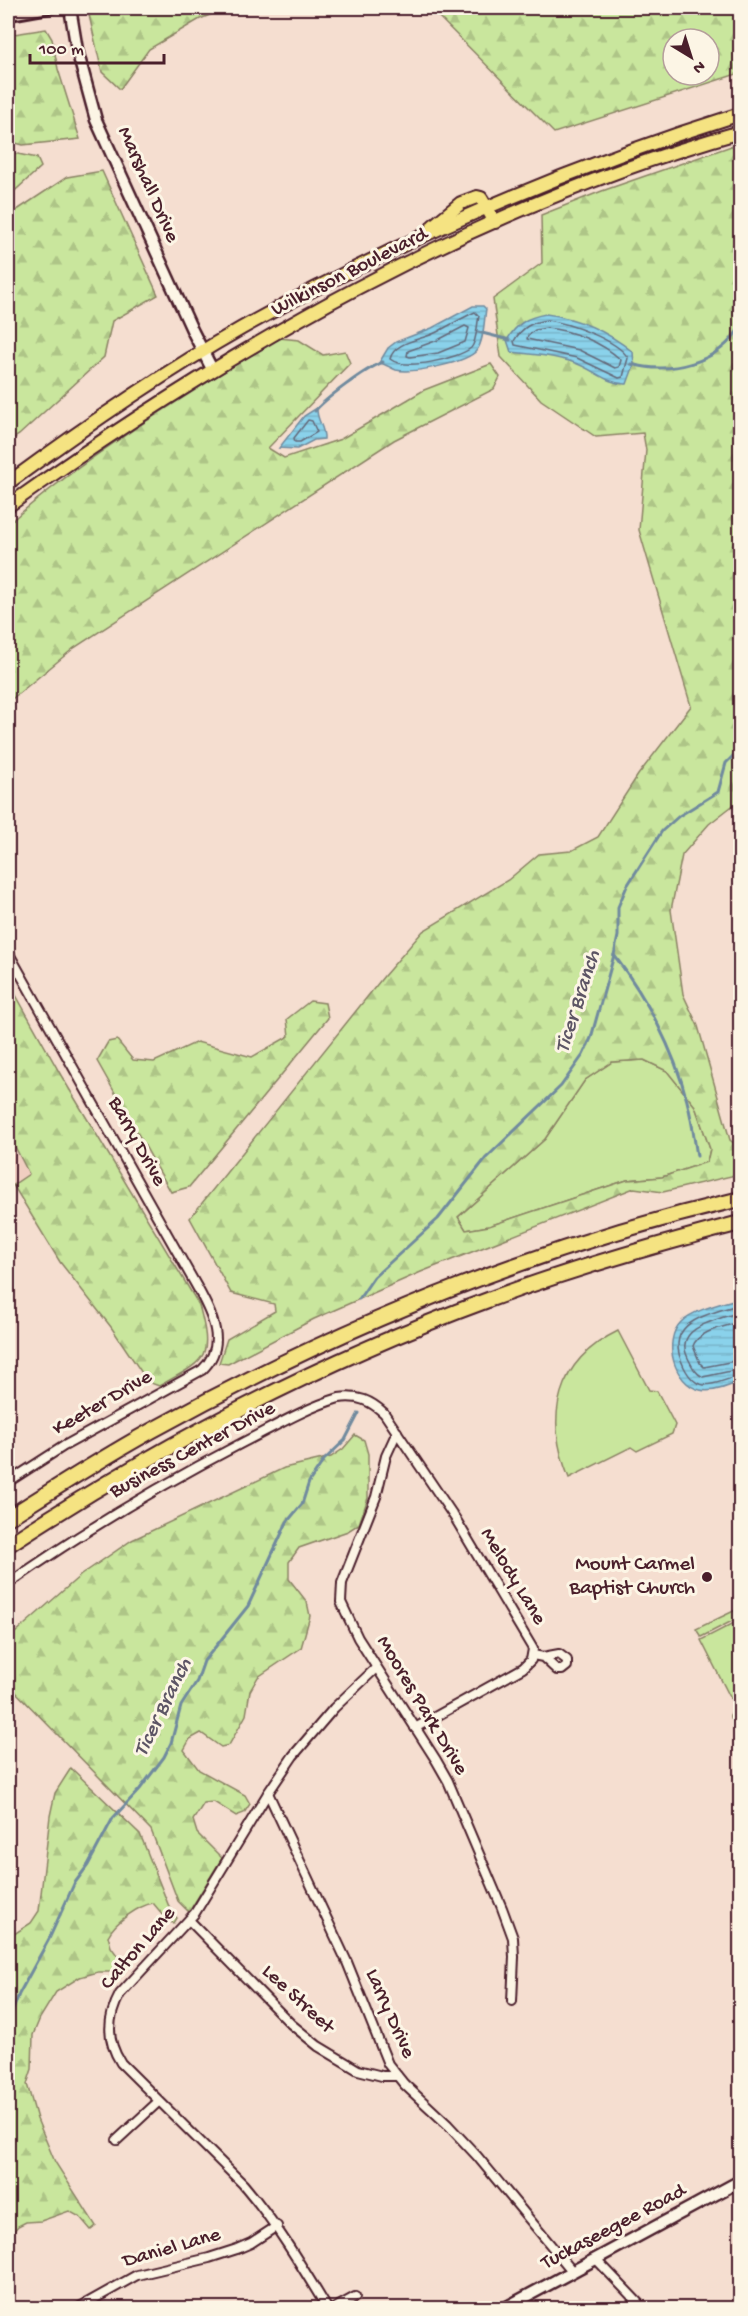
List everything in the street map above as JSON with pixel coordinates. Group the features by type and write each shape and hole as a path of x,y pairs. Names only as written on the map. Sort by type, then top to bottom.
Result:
{"highway":[{"path":"8,1518 151,1431 256,1376 334,1339 426,1300 574,1246 741,1199"},
{"path":"8,1545 169,1446 253,1402 364,1350 479,1303 566,1273 672,1241 741,1224"}],"main road":[{"path":"495,222 487,207 639,147 741,114"},
{"name":"Wilkinson Boulevard","path":"8,506 84,452 213,369 346,294 495,222 607,177 741,132"},
{"name":"Wilkinson Boulevard","path":"8,483 69,438 202,352 338,277 418,238 461,203 471,198 481,198 487,207"}],"street":[{"name":"Marshall Drive","path":"70,8 96,120 202,352 213,369"},
{"name":"Barry Drive","path":"8,952 207,1306 216,1330 213,1355"},
{"name":"Keeter Drive","path":"8,1482 64,1446 202,1370 213,1355"},
{"name":"Business Center Drive","path":"8,1584 94,1527 189,1470 328,1401 349,1396 369,1401 384,1413 397,1432"},
{"name":"Melody Lane","path":"397,1432 494,1581 531,1643 533,1655 523,1668 415,1728"},
{"name":"Moores Park Drive","path":"397,1432 386,1456 376,1497 340,1590 341,1602 344,1612 376,1668 448,1782 513,1938 512,2001"},
{"path":"533,1655 543,1657"},
{"name":"Calton Lane","path":"327,2308 276,2226 243,2184 158,2102 117,2057 111,2046 111,2010 127,1985 189,1920 268,1793 317,1727 376,1668"},
{"name":"Larry Drive","path":"268,1793 347,1962 387,2064 477,2157 573,2272"},
{"name":"Lee Street","path":"189,1920 291,2024 318,2046 358,2070 382,2076 397,2076"},
{"path":"117,2140 158,2102"},
{"name":"Tuckaseegee Road","path":"506,2308 741,2181"},
{"name":"Daniel Lane","path":"78,2308 137,2275 237,2249 251,2243 276,2226"},
{"path":"596,2259 643,2308"},
{"path":"335,2308 355,2297"}],"shaded area":[{"path":"8,1136 29,1175 8,1188"}],"green space":[{"path":"125,8 227,8 200,19 149,49 120,89 102,72 89,15"},
{"path":"430,8 740,8 740,73 721,79 721,27 661,27 661,87 697,87 554,133"},
{"path":"46,29 52,39 58,69 80,139 23,145 8,141 8,35"},
{"path":"740,143 740,800 709,824 682,855 671,910 683,994 698,1026 730,1140 740,1148 740,1174 663,1192 634,1188 421,1272 314,1319 228,1364 219,1363 227,1339 275,1311 274,1304 231,1293 190,1218 384,976 423,931 508,880 539,854 571,851 598,837 638,775 691,706 639,530 646,450 643,433 596,437 541,400 501,357 493,299 542,263 541,215 602,191","holes":["644,1060 667,1071 695,1106 710,1149 707,1162 662,1177 627,1180 489,1226 466,1230 458,1217 545,1139 585,1080 612,1062"]},
{"path":"8,152 37,158 41,167 8,197"},
{"path":"102,171 158,295 112,321 104,357 19,435 8,442 8,216 67,177"},
{"path":"279,338 299,340 323,355 345,351 350,363 268,448 284,458 341,439 424,390 491,364 500,377 494,389 394,440 74,648 12,699 8,707 8,524 105,449"},
{"path":"8,981 62,1077 199,1305 206,1337 202,1356 187,1370 159,1386 148,1382 111,1327 60,1262 13,1185 29,1174 8,1133"},
{"path":"310,1001 325,1003 328,1018 189,1187 171,1192 97,1061 108,1042 117,1040 133,1060 154,1062 197,1042 252,1057 289,1036 287,1019"},
{"path":"644,1060 667,1071 695,1106 710,1149 707,1162 662,1177 627,1180 489,1226 466,1230 458,1217 545,1139 585,1080 612,1062"},
{"path":"618,1331 649,1390 657,1391 675,1425 672,1434 637,1451 631,1447 569,1478 557,1434 557,1413 561,1393 569,1375 581,1358 597,1343"},
{"path":"355,1435 364,1440 368,1454 368,1498 359,1524 348,1531 299,1548 289,1562 289,1579 307,1602 310,1616 301,1648 258,1677 250,1691 246,1715 229,1745 221,1747 201,1733 190,1739 184,1750 199,1770 245,1795 250,1804 244,1813 236,1816 214,1802 204,1803 193,1820 197,1833 222,1858 189,1912 178,1901 151,1830 8,1684 8,1639 81,1575 132,1540 284,1468 331,1457 343,1449"},
{"path":"740,1608 740,1617 701,1637 696,1629"},
{"path":"740,1620 740,1723 738,1724 730,1718 730,1715 737,1711 701,1640"},
{"path":"71,1768 140,1834 170,1909 177,1918 174,1923 169,1922 153,1903 128,1915 108,1936 111,1947 122,1962 122,1970 98,1972 80,1977 56,1992 40,2018 33,2035 32,2069 27,2084 37,2119 55,2162 96,2226 91,2230 80,2217 69,2211 41,2221 26,2222 18,2226 8,2238 8,1938 31,1923 39,1911 50,1816 55,1793"}],"water":[{"path":"473,306 483,306 486,309 481,341 477,350 471,355 439,366 404,371 379,363 388,348 396,342 432,328"},
{"path":"546,314 592,327 633,352 634,365 627,384 613,382 567,361 511,352 507,340 515,329 528,319"},
{"path":"317,408 324,439 314,440 297,449 279,448 304,416"},
{"path":"740,1298 740,1381 710,1391 691,1386 683,1380 674,1361 672,1340 675,1330 681,1322 693,1314"}],"waterway":[{"path":"631,364 662,368 692,363 720,350 740,327"},
{"path":"478,332 510,340"},
{"path":"315,411 346,385 383,362"},
{"name":"Ticer Branch","path":"359,1299 374,1277 438,1219 486,1158 561,1086 583,1055 591,1038 614,955 618,936 618,907 627,886 662,831 679,816 718,792 726,763 740,749"},
{"path":"614,955 648,1006 675,1062 689,1108 697,1156"},
{"name":"Ticer Branch","path":"8,2023 19,1994 49,1939 74,1884 88,1865 113,1818 140,1789 164,1757 171,1743 181,1706 197,1681 204,1661 248,1606 287,1522 302,1504 309,1482 324,1460 345,1440 359,1413"}],"railway":[{"path":"8,21 81,8"}],"place":[{"name":"Mount Carmel Baptist Church","path":"707,1577"}]}
